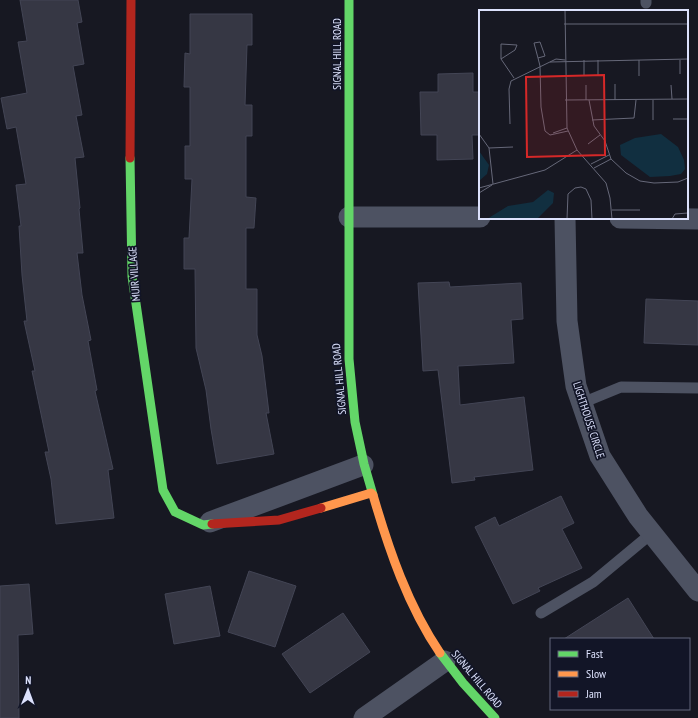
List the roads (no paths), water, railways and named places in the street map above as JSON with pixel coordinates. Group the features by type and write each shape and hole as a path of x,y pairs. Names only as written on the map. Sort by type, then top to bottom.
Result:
{"street":[{"name":"MUIR VILLAGE","path":"131,0 130,180 132,276 163,490 175,512 203,525 278,520 371,493"},
{"name":"SIGNAL HILL ROAD","path":"349,0 348,330 350,382 363,465 371,493 403,583 424,627 445,661 495,718"},
{"path":"349,217 479,217"},
{"name":"LIGHTHOUSE CIRCLE","path":"565,219 567,321 576,386 600,456 638,516 698,591"},
{"path":"688,219 698,219"},
{"path":"203,525 363,465"},
{"path":"364,718 445,661"}],"lane":[{"path":"582,403 621,388 698,388"},
{"path":"541,613 593,582 652,533"}]}
